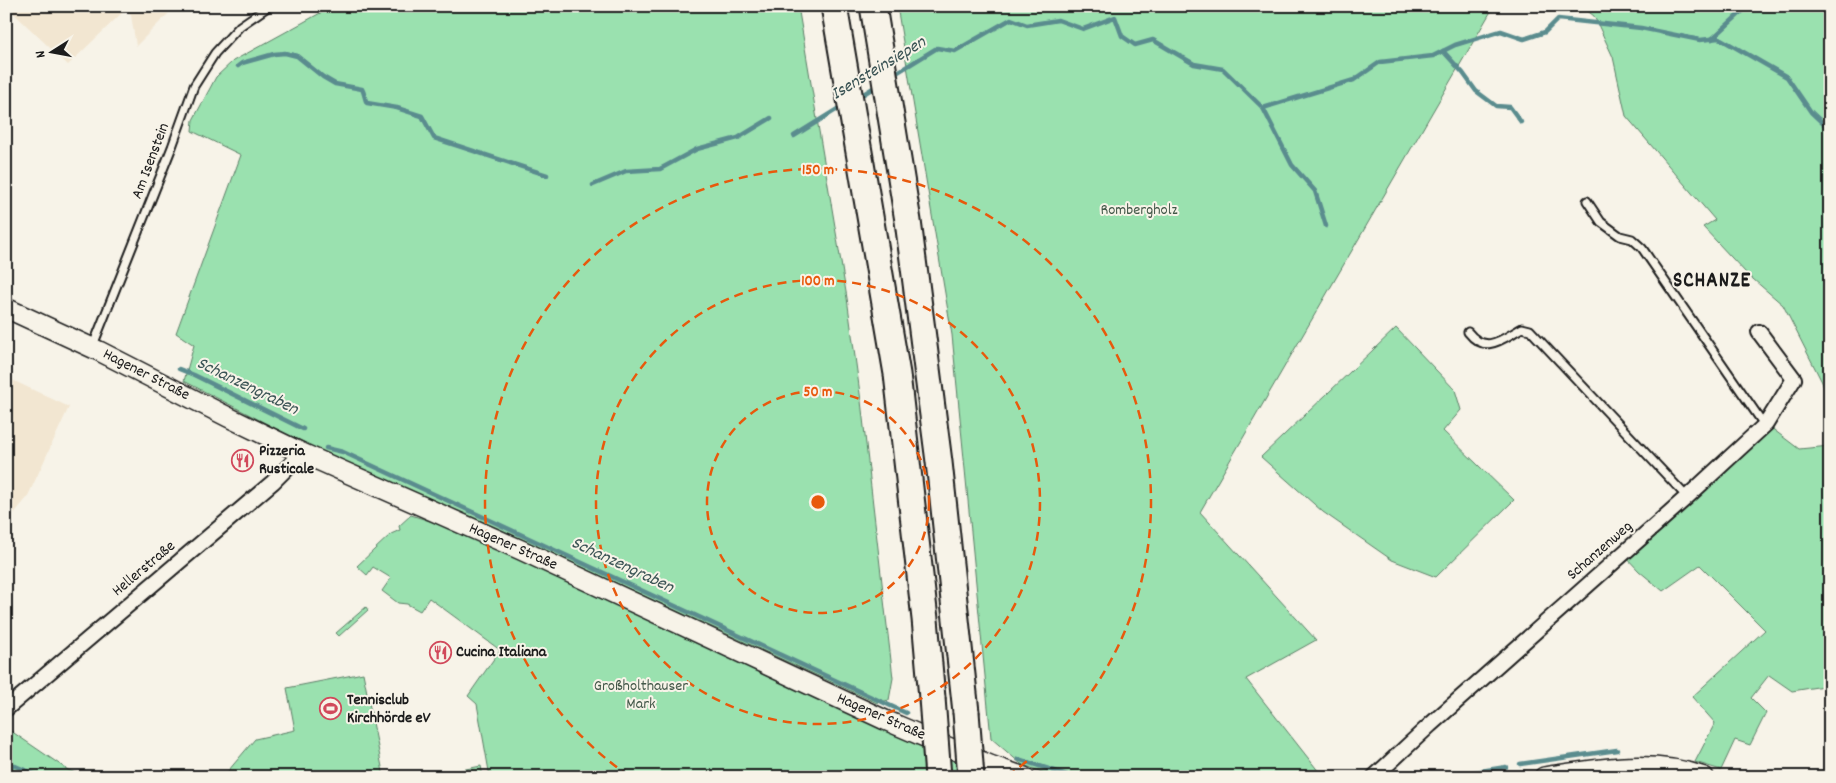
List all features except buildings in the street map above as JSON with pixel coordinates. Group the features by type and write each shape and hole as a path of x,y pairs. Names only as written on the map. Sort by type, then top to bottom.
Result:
{"highway":[{"path":"834,6 896,374 925,619 938,777"},
{"path":"873,6 908,221 939,462 966,712 971,777"}],"main road":[{"name":"Hagener Straße","path":"6,308 92,348 302,453 521,550 885,720 990,766 1024,777"},
{"path":"1544,777 1633,766 1669,768 1704,777"}],"street":[{"name":"Schanzenweg","path":"1374,777 1437,718 1765,426 1794,379 1759,332"},
{"name":"Hellerstraße","path":"6,709 273,482 302,453"}],"lane":[{"name":"Am Isenstein","path":"92,348 172,147 194,86 215,53 240,26 269,6"},
{"path":"1587,201 1601,222 1620,236 1632,239 1642,248 1765,426"},
{"path":"1468,332 1474,340 1482,344 1495,343 1522,328 1530,330 1687,497"}],"shaded area":[{"path":"6,6 176,6 136,46 131,15 126,9 68,65"},
{"path":"6,377 69,407 27,498 6,523"}],"green space":[{"path":"333,6 798,6 847,298 861,401 893,678 889,700 877,703 547,551 335,459 184,381 194,345 176,333 241,155 192,131 193,120 216,77 233,61"},
{"name":"Rombergholz","path":"897,6 1494,6 1200,512 1316,640 1246,679 1323,777 1055,777 1021,764 991,738 952,335"},
{"path":"1581,6 1830,6 1830,375 1823,382 1830,389 1830,406 1822,382 1783,305 1746,273 1703,227 1715,220 1626,116 1613,57 1594,16"},
{"path":"1396,328 1455,390 1461,410 1443,431 1514,500 1436,577 1392,560 1323,512 1261,457"},
{"path":"1766,424 1799,449 1830,446 1830,685 1792,691 1769,675 1751,698 1766,713 1750,745 1735,740 1721,770 1695,762 1715,723 1692,697 1765,630 1700,565 1663,591 1639,571 1623,554"},
{"name":"Großholthauser Mark","path":"411,515 521,550 1024,777 490,777 477,704 468,696 500,650 429,598 420,611 407,604 398,603 382,591 391,578 373,567 367,575 357,566 391,534 400,530 399,526"},
{"path":"366,607 368,610 339,636 336,633"},
{"name":"Tennisclub Kirchhörde eV","path":"363,673 384,777 223,777 255,739 295,730 287,688"},
{"path":"8,729 68,770 86,777 6,777 6,731"},
{"path":"481,766 483,777 426,777"}],"waterway":[{"path":"1712,39 1748,6"},
{"name":"Isensteinsiepen","path":"893,75 937,48 955,51 1011,19 1027,25 1058,20 1083,29 1115,17 1122,36 1135,45 1153,40 1194,64 1223,69 1263,108 1354,80 1380,62 1433,56 1455,45 1501,31 1524,39 1545,32 1558,19 1641,28 1700,40 1719,38 1787,77 1811,112 1830,130"},
{"path":"1443,51 1476,91 1496,106 1510,107 1521,122"},
{"name":"Isensteinsiepen","path":"238,66 242,63 274,54 285,53 297,56 335,84 362,89 367,103 397,108 422,116 434,138 547,175"},
{"name":"Isensteinsiepen","path":"857,98 878,85"},
{"name":"Isensteinsiepen","path":"794,136 844,105"},
{"path":"1263,108 1292,165 1315,191 1326,226"},
{"name":"Isensteinsiepen","path":"593,185 626,171 660,169 697,149 738,138 771,118"},
{"name":"Schanzengraben","path":"179,369 303,429"},
{"name":"Schanzengraben","path":"326,448 343,452 906,713"},
{"name":"Schanzengraben","path":"1520,764 1617,750"},
{"name":"Schanzengraben","path":"1018,759 1073,777"},
{"path":"6,762 34,774 36,777"},
{"name":"Schanzengraben","path":"1443,777 1506,767"}],"place":[{"name":"Pizzeria Rusticale","path":"243,460"},
{"name":"Cucina Italiana","path":"440,652"},
{"name":"Tennisclub Kirchhörde eV","path":"331,709"}],"district":[{"name":"SCHANZE","path":"1712,282"}]}
